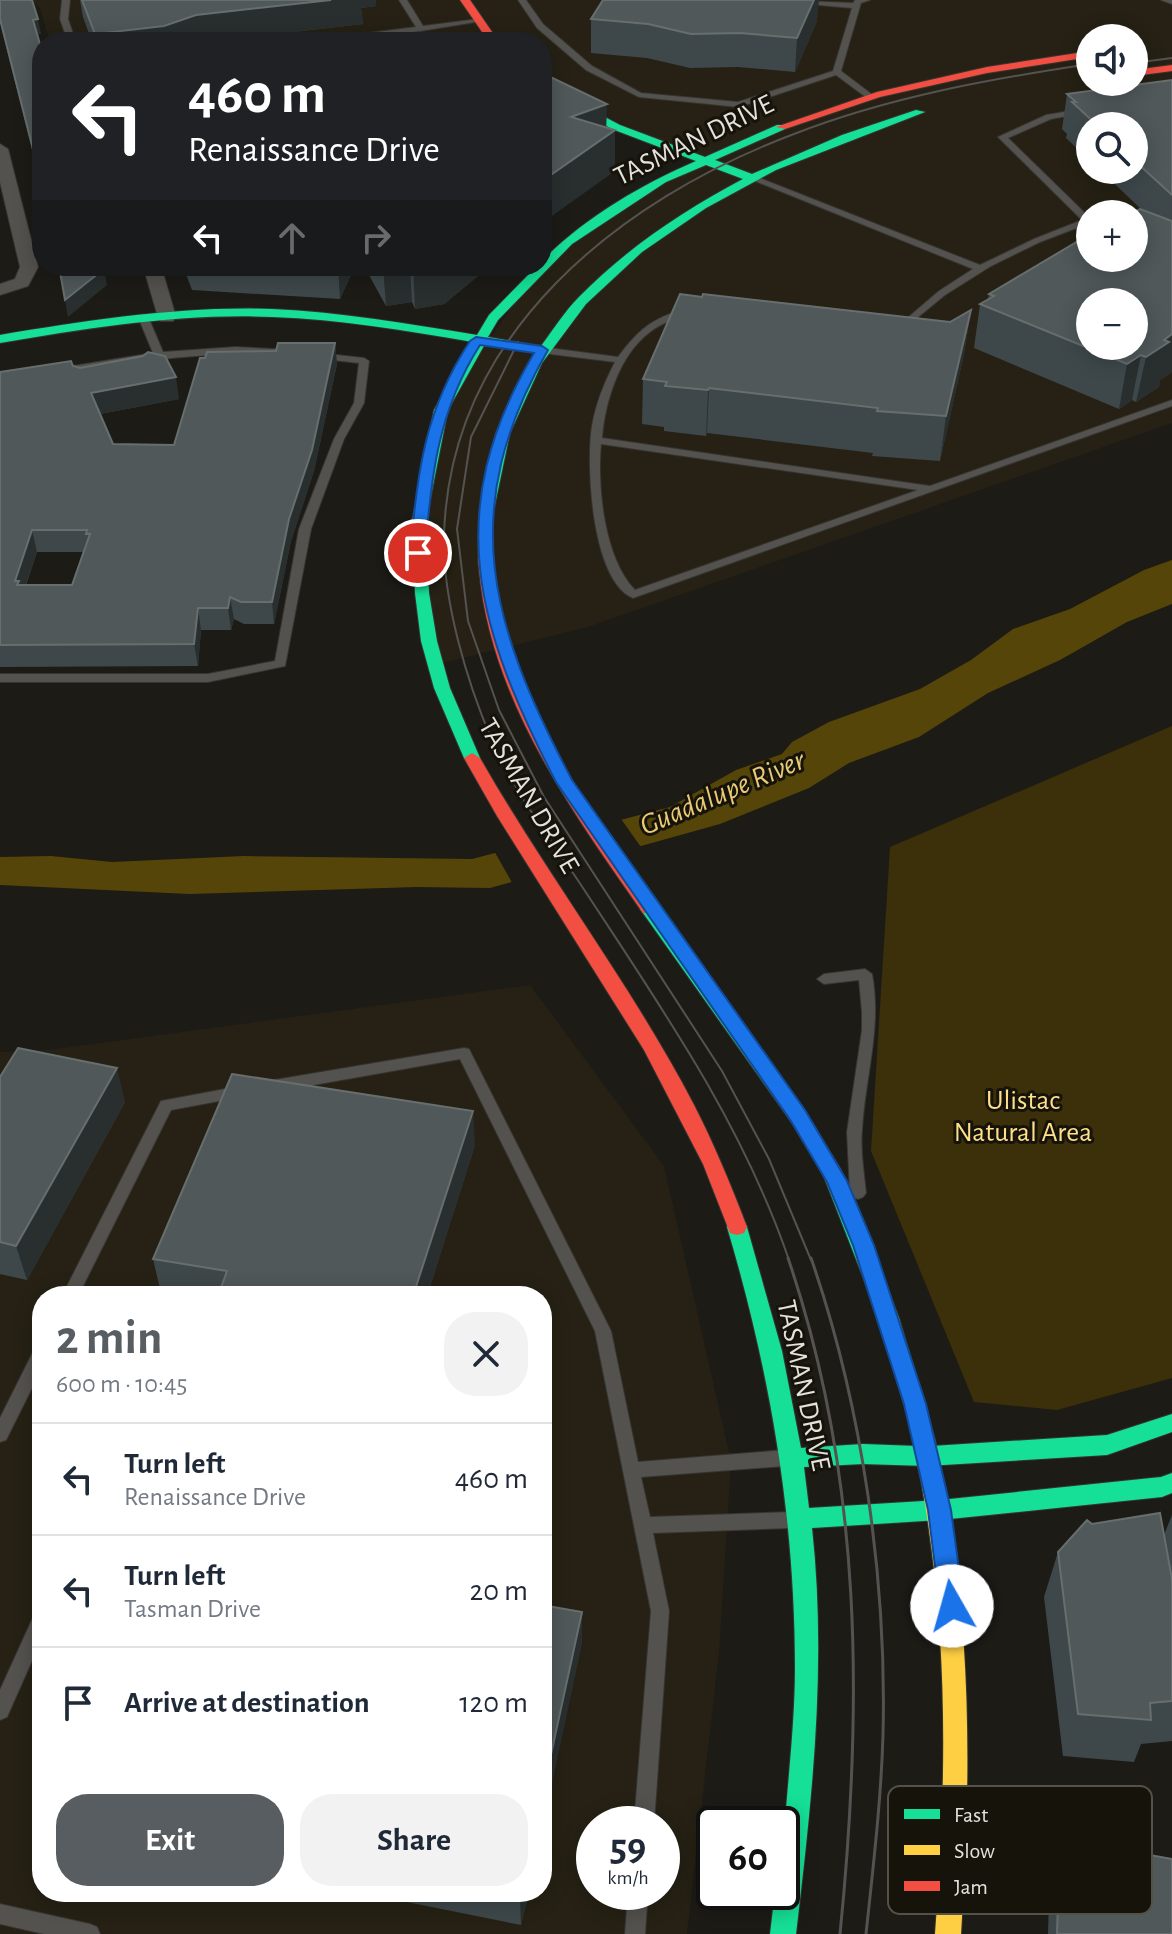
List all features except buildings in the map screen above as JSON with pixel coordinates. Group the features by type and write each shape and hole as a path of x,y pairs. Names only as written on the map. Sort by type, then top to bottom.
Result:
{"main road":[{"path":"465,0 486,32"},
{"name":"TASMAN DRIVE","path":"552,257 607,214 701,160 796,120 870,96 968,73 1076,56"},
{"path":"1148,71 1172,68"},
{"path":"552,92 616,127 749,177"},
{"name":"TASMAN DRIVE","path":"940,107 829,142 749,177 636,248 578,303 542,350 507,423 497,455 486,514 484,552 488,591 506,657 564,782 798,1116 837,1181 863,1245 893,1331 940,1510 956,1634 960,1726 957,1786"},
{"name":"TASMAN DRIVE","path":"532,276 476,341 446,394 425,468 420,508 418,553 422,597 436,667 448,707 492,795 673,1089 731,1206 773,1348 802,1519 806,1710 800,1798 783,1934"},
{"path":"0,339 144,319 252,313 308,316 542,350"},
{"path":"0,350 144,319"},
{"path":"793,1458 863,1454 927,1456 1107,1445 1172,1423"},
{"path":"802,1519 940,1510 1162,1487 1172,1483"},
{"name":"TASMAN DRIVE","path":"948,1934 949,1914"}],"street":[{"path":"0,149 29,267 22,282 0,290"},
{"path":"155,276 167,317"}],"lane":[{"path":"66,0 64,19 69,32"},
{"path":"403,0 421,29"},
{"path":"522,0 547,32"},
{"path":"784,0 857,6"},
{"path":"837,72 858,1 866,0"},
{"path":"1165,0 1172,2"},
{"path":"396,32 478,21"},
{"path":"552,36 589,68 639,95 739,105 837,72"},
{"path":"837,72 870,96"},
{"path":"882,332 898,332 933,301 979,268 1017,248 1088,221 1002,137 1049,117 1096,109"},
{"path":"749,177 979,268"},
{"path":"692,312 662,320 640,334 620,360 606,390 595,440 594,479 608,554 618,581 633,595 1172,403"},
{"path":"144,319 158,353"},
{"path":"0,678 208,678 281,663 305,529 339,439 359,403 364,361 264,349 219,348 158,353 43,375"},
{"path":"542,350 620,360"},
{"path":"595,440 932,489"},
{"path":"824,979 865,974 870,995 869,1038 854,1126 863,1245"},
{"path":"75,1286 166,1105 464,1053 603,1331 660,1611 645,1806"},
{"path":"0,1435 32,1371"},
{"path":"631,1470 793,1458"},
{"path":"644,1525 802,1519"},
{"path":"0,1711 32,1639"},
{"path":"635,1934 637,1910"},
{"path":"0,1914 90,1934"}],"shaded area":[{"path":"31,0 1172,0 1172,423 588,627 438,664 421,561 440,408 534,276 552,276 552,257 566,245 700,161 552,91 552,32 47,32 40,8"},
{"path":"530,985 664,1166 731,1461 719,1652 702,1806 696,1806 696,1855 687,1934 0,1934 0,1052 49,1050"}],"green space":[{"name":"Ulistac Natural Area","path":"1172,726 1172,1378 1057,1410 974,1402 871,1151 890,847"}],"water":[{"name":"Guadalupe River","path":"1172,560 1172,604 1127,622 1060,660 988,693 919,737 849,763 809,788 720,824 490,888 417,887 189,894 0,885 0,857 51,856 112,862 244,856 472,859 670,807 736,770 782,754 792,742 829,722 920,689 971,660 1013,629 1070,609 1144,570"}],"pier":[{"path":"619,816 643,850 514,886 493,849"}],"tram line":[{"path":"1148,61 1172,58"},
{"path":"789,1260 749,1162 725,1115 643,980 523,799 492,740 465,667 447,586 444,535 454,462 477,396 511,337 556,284 608,237 666,196 729,162 830,121 977,83 1076,66"},
{"path":"518,342 471,437 457,529 468,621 499,710 544,797 722,1071 769,1159 811,1260"},
{"path":"788,1258 813,1341 831,1424 851,1593 852,1763 840,1934"},
{"path":"811,1258 829,1314 857,1432 868,1493 881,1615 882,1760 866,1934"}],"traffic: fast":[{"path":"552,92 616,127 749,177"},
{"path":"486,514 503,433 536,362 581,301 637,249 702,205 772,168 845,137 920,112"},
{"path":"552,257 568,241 662,180 781,127"},
{"path":"472,758 442,688 429,641 422,593 419,521 441,410 493,318 534,276"},
{"path":"0,339 169,316 272,313 373,322 542,350"},
{"path":"649,909 799,1118 831,1170 889,1318 924,1440"},
{"path":"737,1227 772,1351 785,1414 802,1541 807,1670 805,1735 783,1934"},
{"path":"793,1458 863,1454 927,1456 1107,1445 1172,1423"},
{"path":"802,1519 940,1510 1162,1487 1172,1483"}],"traffic: slow":[{"path":"924,1440 947,1563 953,1624 956,1786"},
{"path":"948,1934 949,1914"}],"traffic: jam":[{"path":"465,0 487,32"},
{"path":"781,127 877,95 987,70 1076,56"},
{"path":"1148,71 1172,68"},
{"path":"486,514 486,569 495,622 511,674 532,724 558,773 649,909"},
{"path":"472,758 684,1104 713,1164 737,1227"}],"route":[{"path":"418,553 425,468 446,394 460,366 476,341 542,350 507,423 497,455 486,514 484,552 488,591 506,657 546,749 588,820 798,1116 837,1181 863,1245 915,1404 940,1510 952,1606"}]}
